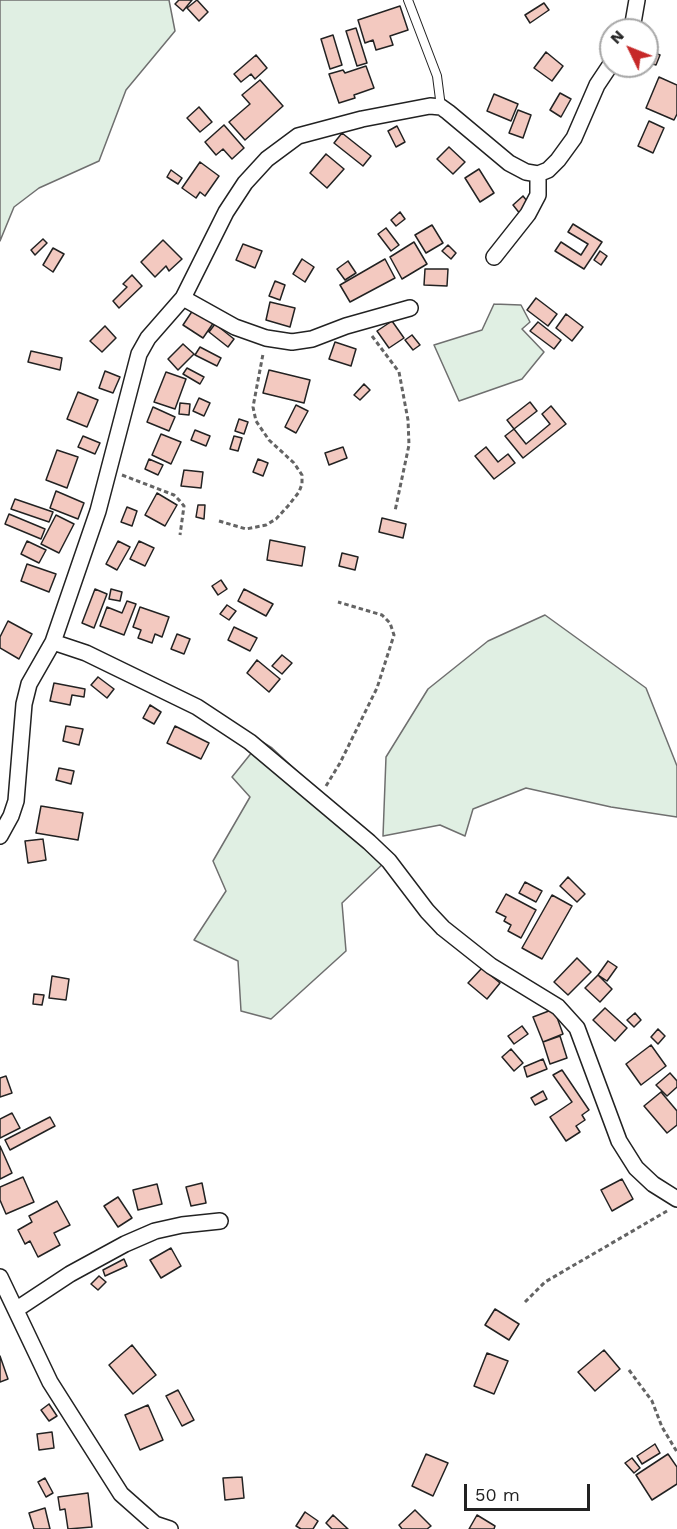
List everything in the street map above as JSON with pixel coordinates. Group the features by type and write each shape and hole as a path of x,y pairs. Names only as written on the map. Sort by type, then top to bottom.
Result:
{"street":[{"path":"634,18 637,0"},
{"path":"0,836 16,801 24,704 29,684 53,642 98,511 139,354 148,338 183,298 226,212 245,183 267,159 289,141 310,132 407,109 430,106 441,107 509,163 526,172 538,174 548,170 558,160 574,138 602,78"},
{"path":"494,257 528,214 538,195 538,174"},
{"path":"183,298 235,327 266,338 300,342 410,308"},
{"path":"53,642 86,653 197,707 250,742 319,798 389,861 443,928 491,966 558,1006 577,1028 619,1141 636,1168 673,1204"},
{"path":"16,1309 70,1274 125,1244 155,1231 182,1225 220,1221"},
{"path":"0,1277 50,1382 121,1494 154,1524 170,1529"}],"lane":[{"path":"408,0 437,76 441,107"}],"path":[{"path":"361,322 399,372 401,381 408,420 409,445 395,511"},
{"path":"219,520 246,529 266,525 276,519 288,506 302,484 302,475 294,463 269,440 256,421 253,407 266,338"},
{"path":"110,469 174,495 184,506 180,534"},
{"path":"319,798 377,688 394,635 390,623 382,615 338,602"},
{"path":"525,1302 545,1282 673,1204"},
{"path":"629,1370 652,1401 662,1427 677,1452"}],"green space":[{"path":"0,0 169,0 175,31 126,90 99,161 39,188 14,207 0,241"},
{"path":"494,304 521,305 530,322 522,329 544,352 522,379 459,401 434,345 482,330"},
{"path":"545,615 646,688 677,766 677,817 611,807 526,788 473,809 465,836 440,825 383,836 386,757 428,689 488,641"},
{"path":"261,741 272,748 375,843 388,859 342,903 346,951 271,1019 241,1011 238,961 194,940 226,891 213,861 250,797 232,777"}],"building":[{"path":"179,0 192,0 183,11 175,4"},
{"path":"197,0 208,12 199,21 187,8"},
{"path":"544,3 549,10 530,23 525,15"},
{"path":"400,6 408,30 390,36 393,45 376,50 373,40 365,43 358,20"},
{"path":"356,28 367,63 357,66 346,31"},
{"path":"333,35 342,65 330,69 321,39"},
{"path":"546,52 563,66 552,81 534,68"},
{"path":"256,55 267,68 255,79 251,74 241,82 234,74"},
{"path":"366,66 374,88 339,103 329,74 343,70 345,73"},
{"path":"659,77 677,85 677,114 674,120 646,108"},
{"path":"260,80 283,106 245,140 229,122 250,104 242,95"},
{"path":"560,93 571,99 561,117 550,110"},
{"path":"494,94 518,104 511,121 487,111"},
{"path":"199,107 212,122 200,132 187,118"},
{"path":"518,110 531,115 523,138 509,133"},
{"path":"649,121 664,128 653,153 638,146"},
{"path":"224,125 244,148 232,159 223,149 216,155 205,142"},
{"path":"397,126 405,142 396,147 388,131"},
{"path":"342,133 371,156 363,166 334,143"},
{"path":"449,147 465,162 453,174 437,159"},
{"path":"326,154 344,169 327,188 310,173"},
{"path":"200,162 219,176 205,196 200,192 196,198 182,188"},
{"path":"479,169 494,193 480,202 465,178"},
{"path":"171,170 182,178 178,184 167,177"},
{"path":"523,196 531,206 521,215 513,205"},
{"path":"400,212 405,219 396,226 391,220"},
{"path":"573,224 602,242 584,269 555,251 561,242 581,255 588,244 568,232"},
{"path":"432,225 443,243 426,253 415,235"},
{"path":"386,228 399,245 391,251 378,234"},
{"path":"43,239 47,243 35,255 31,250"},
{"path":"163,240 182,259 169,271 166,266 155,277 141,262"},
{"path":"414,242 427,264 402,279 390,257"},
{"path":"243,244 262,251 255,268 236,260"},
{"path":"448,245 456,253 451,259 442,251"},
{"path":"53,248 64,254 53,272 43,265"},
{"path":"600,251 607,256 601,265 594,260"},
{"path":"302,259 314,267 305,282 293,274"},
{"path":"385,259 395,278 350,302 340,285"},
{"path":"348,261 356,273 345,280 337,269"},
{"path":"425,269 448,269 447,286 424,285"},
{"path":"132,275 142,286 119,308 113,301 127,287 123,284"},
{"path":"275,281 285,285 280,300 269,296"},
{"path":"536,298 557,314 548,326 527,310"},
{"path":"270,302 295,308 290,327 266,320"},
{"path":"193,310 214,322 203,338 183,325"},
{"path":"566,314 583,327 572,341 556,328"},
{"path":"392,321 404,338 389,348 377,331"},
{"path":"538,322 561,340 554,349 530,331"},
{"path":"215,324 234,339 228,347 209,332"},
{"path":"105,326 116,338 102,352 90,341"},
{"path":"412,335 420,345 413,350 405,340"},
{"path":"335,342 356,349 351,366 329,359"},
{"path":"183,344 194,354 178,370 168,359"},
{"path":"200,347 221,358 217,366 195,355"},
{"path":"31,351 62,358 60,370 28,362"},
{"path":"187,368 204,377 200,384 183,374"},
{"path":"269,370 310,380 304,403 263,393"},
{"path":"105,371 120,377 113,393 99,388"},
{"path":"166,372 186,379 175,409 154,402"},
{"path":"364,384 370,390 360,400 354,395"},
{"path":"78,392 98,400 87,427 67,419"},
{"path":"199,398 210,403 204,416 193,411"},
{"path":"530,402 537,411 514,429 507,420"},
{"path":"180,403 190,404 189,415 179,414"},
{"path":"296,405 308,411 296,433 285,427"},
{"path":"551,406 566,424 523,458 505,436 514,429 526,444 550,424 542,414"},
{"path":"153,407 175,417 169,431 147,422"},
{"path":"239,419 248,422 244,434 235,431"},
{"path":"195,430 210,436 206,446 191,440"},
{"path":"161,434 181,442 171,464 152,455"},
{"path":"83,436 100,443 95,454 78,447"},
{"path":"234,436 242,438 238,451 230,449"},
{"path":"343,447 347,458 329,465 325,453"},
{"path":"486,447 498,462 508,454 515,463 494,479 475,456"},
{"path":"57,450 78,457 67,488 46,480"},
{"path":"149,459 163,465 158,475 145,469"},
{"path":"258,459 268,463 263,476 253,472"},
{"path":"184,470 203,472 201,488 181,486"},
{"path":"56,491 84,503 78,519 50,508"},
{"path":"157,493 177,505 165,526 145,515"},
{"path":"15,499 53,512 49,522 11,509"},
{"path":"198,505 205,505 204,519 196,517"},
{"path":"127,507 137,511 132,526 121,522"},
{"path":"9,514 45,529 41,539 5,524"},
{"path":"56,515 74,524 59,553 41,544"},
{"path":"382,518 406,524 403,538 379,532"},
{"path":"270,540 305,547 302,566 267,560"},
{"path":"27,541 46,550 39,563 21,554"},
{"path":"118,541 130,547 117,570 106,564"},
{"path":"139,541 154,548 145,566 130,559"},
{"path":"342,553 358,557 355,570 339,566"},
{"path":"27,564 56,574 49,592 21,581"},
{"path":"221,580 227,589 218,595 212,586"},
{"path":"95,589 107,594 94,628 82,623"},
{"path":"111,589 122,592 120,601 109,599"},
{"path":"244,589 273,604 266,616 238,601"},
{"path":"127,601 136,604 124,635 100,626 107,607 122,613"},
{"path":"227,605 236,611 229,620 220,614"},
{"path":"140,607 169,617 162,637 155,634 152,643 138,638 141,630 133,627"},
{"path":"8,621 32,634 19,659 0,648 0,637"},
{"path":"234,627 257,638 250,651 228,640"},
{"path":"177,634 190,639 184,654 171,649"},
{"path":"282,655 292,663 282,674 272,666"},
{"path":"257,660 280,679 269,692 247,673"},
{"path":"98,677 114,689 107,698 91,685"},
{"path":"54,683 85,689 84,697 72,695 70,705 50,701"},
{"path":"150,705 161,712 154,724 143,718"},
{"path":"66,726 83,729 79,745 63,741"},
{"path":"175,726 209,743 201,759 167,743"},
{"path":"59,768 74,771 71,784 56,780"},
{"path":"41,806 83,813 78,840 36,833"},
{"path":"43,839 46,860 28,863 25,841"},
{"path":"568,877 585,894 577,902 560,886"},
{"path":"525,882 542,891 536,902 519,893"},
{"path":"506,894 536,910 521,938 508,931 511,925 504,921 506,917 496,912"},
{"path":"552,895 572,906 542,959 522,948"},
{"path":"577,958 591,972 568,995 554,982"},
{"path":"608,961 617,967 607,981 598,975"},
{"path":"482,968 500,983 487,999 468,983"},
{"path":"598,975 612,989 600,1002 585,988"},
{"path":"52,976 69,979 66,1000 49,998"},
{"path":"34,994 44,995 42,1005 33,1004"},
{"path":"605,1008 627,1028 615,1041 593,1020"},
{"path":"554,1009 563,1034 543,1042 533,1017"},
{"path":"635,1013 641,1020 634,1027 627,1020"},
{"path":"522,1026 528,1034 514,1044 508,1036"},
{"path":"658,1029 665,1036 658,1044 651,1037"},
{"path":"560,1036 567,1058 550,1064 543,1042"},
{"path":"651,1045 666,1066 641,1085 626,1064"},
{"path":"511,1049 523,1063 514,1071 502,1057"},
{"path":"543,1059 547,1069 527,1077 524,1067"},
{"path":"562,1070 589,1110 582,1115 585,1120 576,1126 580,1132 566,1141 550,1117 572,1102 553,1075"},
{"path":"670,1073 677,1081 677,1087 667,1096 656,1085"},
{"path":"6,1076 12,1093 0,1097 0,1078"},
{"path":"543,1091 547,1099 535,1105 531,1098"},
{"path":"661,1092 677,1111 677,1125 667,1133 644,1106"},
{"path":"12,1113 20,1128 0,1138 0,1119"},
{"path":"50,1117 55,1126 10,1150 5,1140"},
{"path":"0,1146 12,1173 0,1179"},
{"path":"23,1177 34,1202 6,1214 0,1200 0,1187"},
{"path":"622,1179 633,1199 612,1211 601,1190"},
{"path":"202,1183 206,1203 191,1206 186,1187"},
{"path":"157,1184 162,1204 138,1210 133,1190"},
{"path":"118,1197 132,1218 118,1227 104,1206"},
{"path":"57,1201 70,1225 54,1233 60,1245 38,1257 30,1241 25,1244 18,1230 32,1222 29,1216"},
{"path":"171,1248 181,1266 161,1278 150,1260"},
{"path":"124,1259 127,1266 105,1276 103,1270"},
{"path":"99,1276 106,1282 98,1290 91,1284"},
{"path":"495,1309 519,1324 509,1340 485,1325"},
{"path":"132,1345 156,1375 133,1394 109,1365"},
{"path":"604,1350 620,1369 595,1391 578,1372"},
{"path":"487,1353 508,1361 494,1394 474,1386"},
{"path":"0,1356 8,1379 0,1382"},
{"path":"178,1390 194,1420 182,1426 166,1396"},
{"path":"49,1404 57,1416 49,1421 41,1410"},
{"path":"148,1405 163,1440 140,1450 125,1415"},
{"path":"52,1432 54,1448 39,1450 37,1434"},
{"path":"655,1444 660,1453 642,1464 637,1456"},
{"path":"426,1454 448,1463 433,1496 412,1486"},
{"path":"668,1454 677,1467 677,1484 652,1500 636,1475"},
{"path":"632,1458 640,1468 634,1473 625,1463"},
{"path":"242,1477 244,1498 225,1500 223,1478"},
{"path":"45,1478 53,1493 46,1497 38,1482"},
{"path":"88,1493 92,1527 68,1529 65,1509 60,1510 58,1497"},
{"path":"45,1508 50,1529 34,1529 29,1513"},
{"path":"415,1510 431,1526 427,1529 402,1529 399,1525"},
{"path":"305,1512 318,1521 313,1529 301,1529 296,1526"},
{"path":"333,1515 348,1529 332,1529 326,1523"},
{"path":"477,1515 495,1526 494,1529 469,1529"}]}
